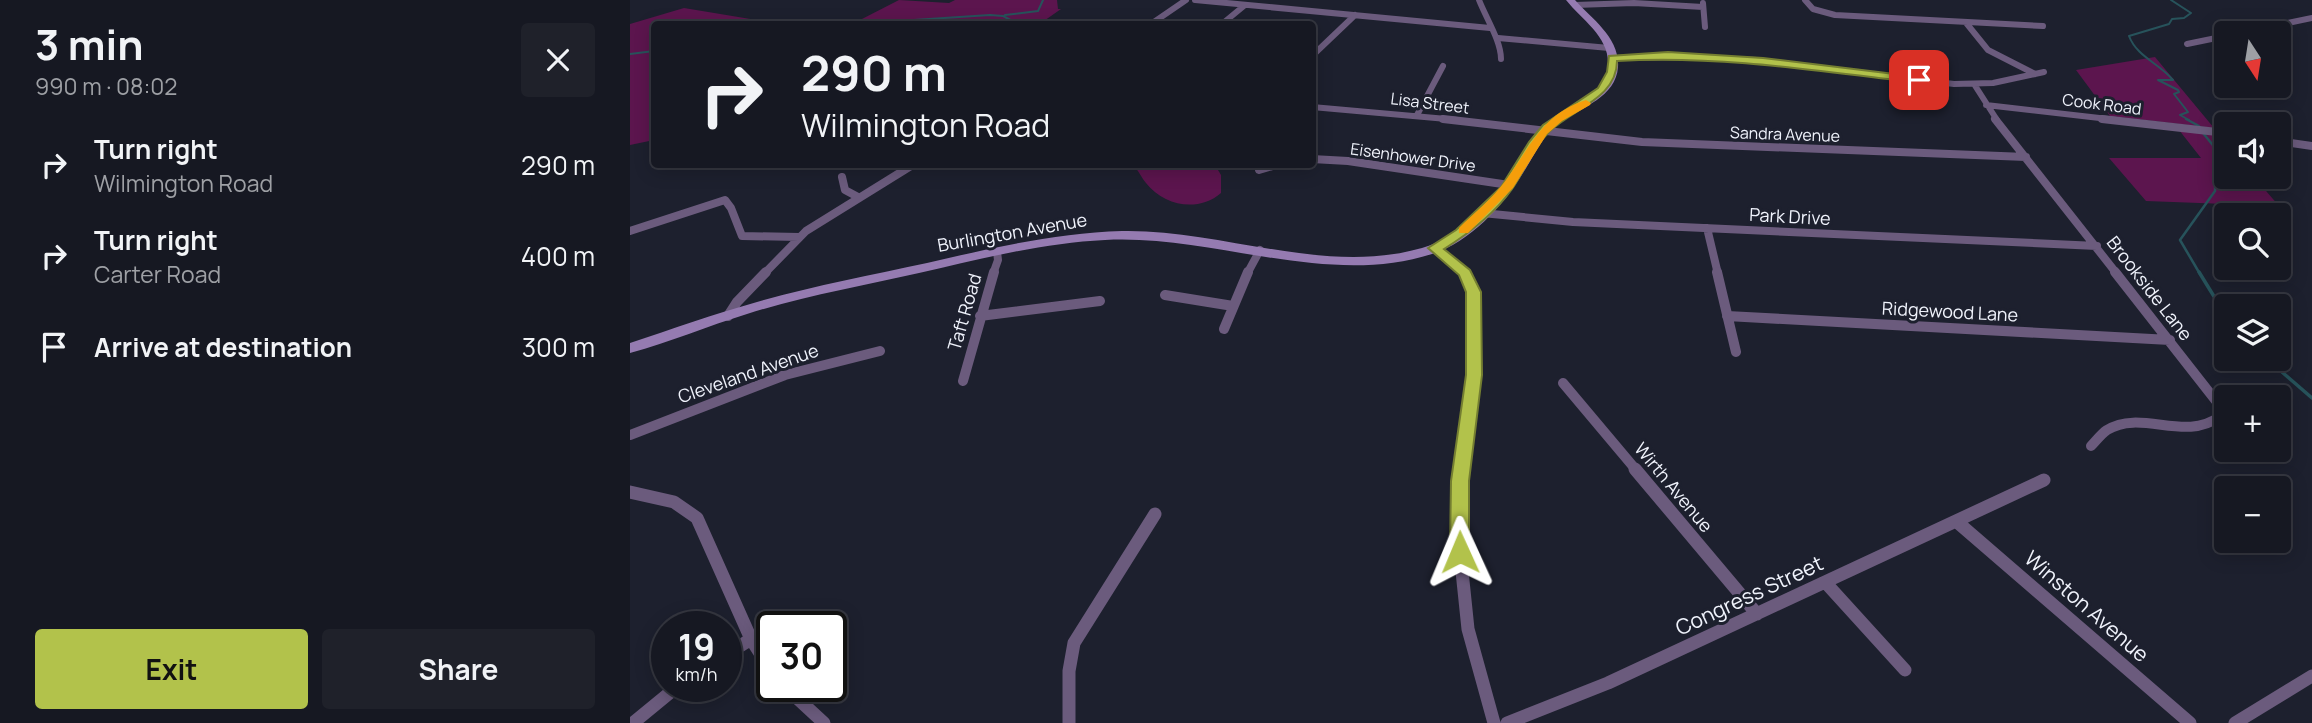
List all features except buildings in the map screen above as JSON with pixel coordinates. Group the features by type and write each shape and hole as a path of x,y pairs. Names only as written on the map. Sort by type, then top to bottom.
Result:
{"main road":[{"path":"1543,132 1602,90 1612,72 1611,53 1602,33 1573,3"},
{"name":"Burlington Avenue","path":"630,348 795,296 1070,238 1162,236 1365,261 1401,257 1450,241 1482,213 1509,185 1543,132"}],"street":[{"path":"1155,21 1186,0"},
{"path":"1195,0 1490,28"},
{"path":"1479,0 1490,28 1498,38 1503,54 1501,59"},
{"path":"1805,0 1813,9 1835,15 2043,26"},
{"path":"1573,3 1703,3 1706,27"},
{"path":"1226,21 1245,5"},
{"path":"1316,52 1355,15"},
{"path":"2291,22 2312,18"},
{"path":"1967,24 1987,50 2035,74"},
{"path":"1498,38 1611,53 1811,65 1882,76 1974,84 2044,72"},
{"path":"2187,44 2214,38"},
{"path":"1417,115 1443,66"},
{"name":"Brookside Lane","path":"1974,84 1986,105 2026,157 2219,402 2221,412 2217,420 2208,425 2122,425 2108,430 2091,446"},
{"name":"Cook Road","path":"1986,105 2214,131"},
{"name":"Lisa Street","path":"1316,107 1417,115 1543,132"},
{"name":"Sandra Avenue","path":"1543,132 1689,144 2026,157"},
{"path":"2308,145 2312,153"},
{"name":"Eisenhower Drive","path":"1316,159 1348,161 1509,185"},
{"path":"728,316 737,302 799,237 828,215 907,168"},
{"path":"1259,170 1266,168"},
{"path":"842,177 845,190 858,197"},
{"path":"630,231 724,200 730,204 737,230 742,236 799,237"},
{"name":"Park Drive","path":"1482,213 1553,221 2097,246"},
{"path":"1707,228 1736,352"},
{"path":"1435,248 1462,271 1473,288 1474,375 1460,481 1460,552 1468,629 1494,723"},
{"path":"1224,329 1260,250"},
{"name":"Taft Road","path":"963,381 979,316 998,260 997,252"},
{"path":"1165,295 1233,306"},
{"path":"979,316 1100,301"},
{"name":"Ridgewood Lane","path":"1727,316 2171,340"},
{"name":"Cleveland Avenue","path":"630,435 737,393 846,358 880,351"},
{"name":"Wirth Avenue","path":"1563,383 1757,614"},
{"name":"Congress Street","path":"1507,723 1597,688 2044,480"},
{"path":"630,492 674,502 697,518 756,647"},
{"path":"1069,723 1070,660 1077,637 1155,514"},
{"name":"Winston Avenue","path":"1956,522 2190,723"},
{"path":"1825,582 1905,670"},
{"path":"742,645 751,639"},
{"path":"2235,723 2312,676"},
{"path":"633,723 659,702"},
{"path":"801,702 824,723"}],"shaded area":[{"path":"899,0 949,3 955,0 1057,0 1058,9 1061,9 1044,21 831,21 860,20"},
{"path":"684,8 762,21 651,21 651,141 630,145 630,24"},
{"path":"2155,57 2214,128 2110,116 2076,70"},
{"path":"2179,130 2214,134 2214,189 2264,189 2276,203 2146,201 2109,158 2201,158"},
{"path":"1135,168 1217,168 1221,175 1221,193 1203,203 1182,204 1163,197 1146,183"}],"waterway":[{"path":"1005,15 1038,11 1043,0"},
{"path":"2171,0 2191,13 2184,18 2172,19 2169,24 2129,36 2137,49 2173,80 2158,80 2178,90 2179,92 2174,94 2188,112 2180,115 2189,120"},
{"path":"898,21 990,15 1003,16 1012,21"},
{"path":"630,54 651,51"},
{"path":"2186,119 2199,126"},
{"path":"2200,274 2180,240 2215,191 2216,149 2203,133"},
{"path":"2199,272 2214,296"},
{"path":"2281,371 2312,398"}],"slow traffic":[{"path":"1464,231 1509,185 1547,127 1586,103"}],"route":[{"path":"1460,552 1460,481 1474,375 1473,288 1465,273 1435,248 1461,233 1509,185 1547,127 1602,90 1612,72 1612,58 1668,55 1763,61 1919,80"}]}
